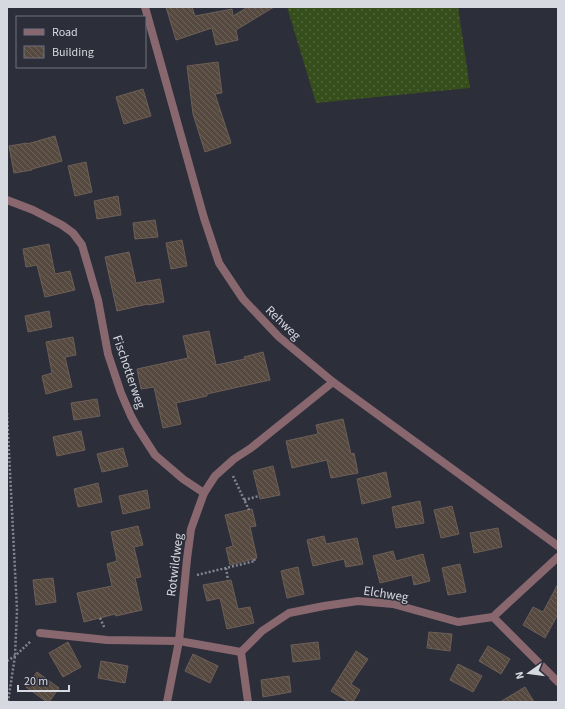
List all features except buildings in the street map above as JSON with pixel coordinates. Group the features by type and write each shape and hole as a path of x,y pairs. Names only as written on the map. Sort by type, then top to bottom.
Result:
{"street":[{"name":"Rehweg","path":"145,7 204,218 219,263 243,299 279,337 333,382 558,546"},
{"name":"Fischotterweg","path":"7,200 34,210 74,233 82,245 98,300 108,354 121,393 131,416 155,455 183,479 204,493"},
{"path":"204,493 215,476 333,382"},
{"name":"Rotwildweg","path":"167,702 179,641 192,529 204,493"},
{"path":"558,556 493,618 558,682"},
{"name":"Elchweg","path":"241,652 262,631 289,613 358,601 393,604 458,622 493,618"},
{"path":"40,633 107,640 179,641 241,652 248,702"}],"path":[{"path":"7,413 17,610 15,656 8,702"},
{"path":"228,465 249,510"},
{"path":"244,500 259,496"},
{"path":"186,577 255,561 254,559"},
{"path":"226,568 228,580"},
{"path":"7,661 15,656 40,633"}],"green space":[{"path":"287,7 458,7 470,88 316,103"}]}
